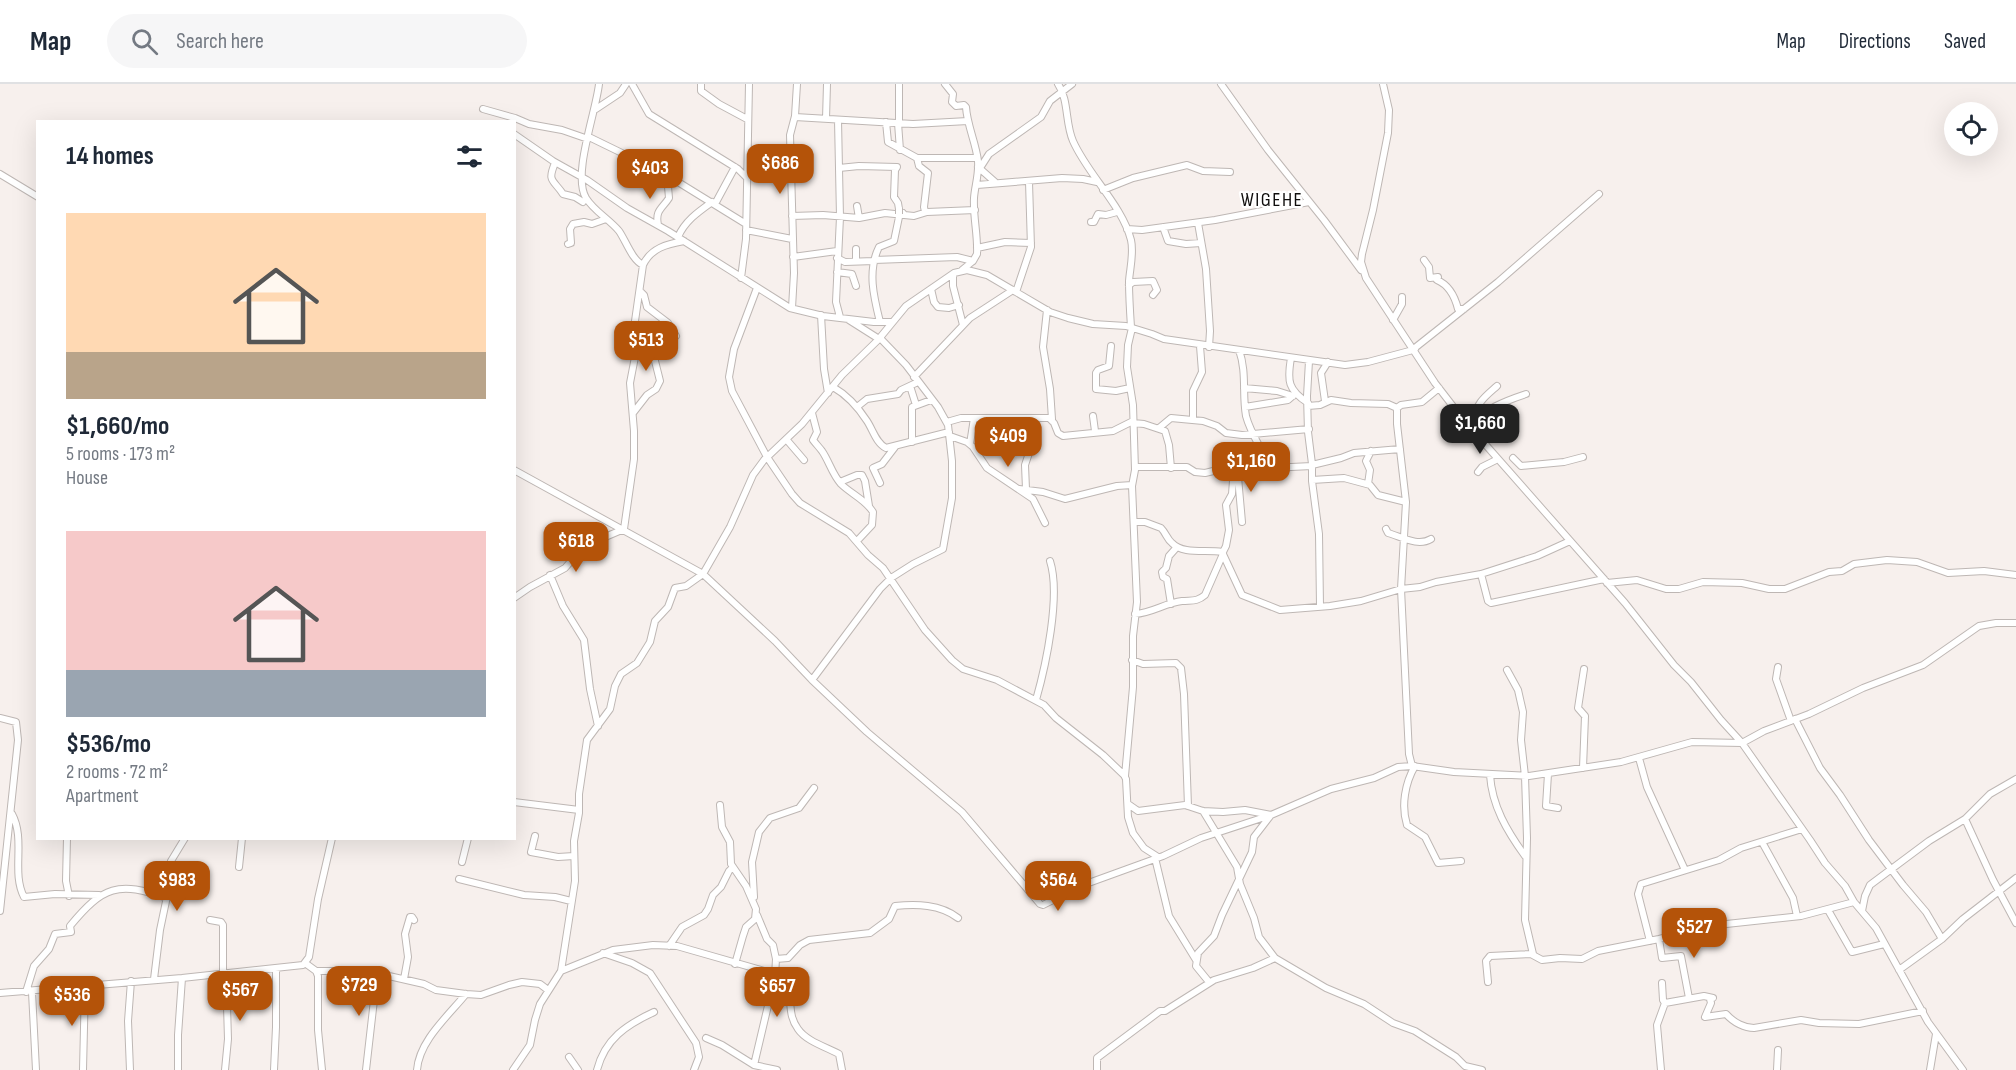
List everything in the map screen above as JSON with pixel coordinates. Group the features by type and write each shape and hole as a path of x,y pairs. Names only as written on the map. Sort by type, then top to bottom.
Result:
{"street":[{"path":"599,84 596,109 581,177 582,189 586,200 625,240 639,263 643,264"},
{"path":"596,109 620,93 626,84"},
{"path":"632,84 649,114 746,175 783,175 791,172"},
{"path":"701,84 701,91 719,104 747,118"},
{"path":"741,278 746,227 749,84"},
{"path":"792,308 790,135 795,117 797,84"},
{"path":"826,119 827,84"},
{"path":"899,84 900,150"},
{"path":"945,84 953,94 952,102 956,106 966,107 979,167 974,196 977,248 973,261 961,271"},
{"path":"979,167 989,154 1041,117 1060,87 1072,84"},
{"path":"1221,84 1268,150 1363,272 1413,351 1471,429 1606,581 1674,665 1742,743 1825,863 1876,928 1936,1034 1963,1070"},
{"path":"1363,272 1362,254 1373,210 1390,119 1383,84"},
{"path":"1060,87 1069,130 1079,154 1127,229 1132,248 1129,285 1131,328 1127,367 1135,467 1132,485 1135,522 1135,614 1133,687 1125,777 1129,822 1134,836 1156,858 1171,921 1196,961 1199,970 1209,982"},
{"path":"483,108 529,124 589,138 668,175 714,203 746,227 792,238"},
{"path":"500,114 503,120"},
{"path":"795,117 929,124 968,121"},
{"path":"812,680 872,597 891,578 943,549 952,498 950,434 946,422 916,379 880,338 843,318 837,307 837,251 840,217 838,120"},
{"path":"886,123 887,140 900,150 917,158 978,158"},
{"path":"516,135 555,163 792,308 821,315 892,322"},
{"path":"766,174 784,149"},
{"path":"917,158 919,166 928,173 924,212"},
{"path":"555,163 550,176 562,195 575,197 584,202"},
{"path":"839,168 870,165 897,166 894,197 901,212 894,240 879,247 874,260 874,297 880,322"},
{"path":"1103,190 1133,178 1187,165 1203,171 1230,172"},
{"path":"681,239 683,226 695,214 714,203 735,167"},
{"path":"979,167 995,182"},
{"path":"0,174 36,196"},
{"path":"658,225 656,218 660,207 669,198 668,175"},
{"path":"977,185 1062,178 1083,178 1097,182"},
{"path":"857,407 867,399 898,394 910,386 963,325 1014,291 1031,243 1029,182"},
{"path":"513,1070 531,1043 538,1009 561,970 575,881 574,841 586,742 610,709 615,686 621,674 637,663 650,642 655,621 668,607 674,589 686,586 703,574 730,527 753,475 767,457 812,413 849,368 880,338 906,306 953,274 968,270 987,275 1047,310 1085,323 1131,328 1164,339 1200,346 1309,361 1356,364 1413,351 1599,194"},
{"path":"1127,229 1134,231 1198,223 1309,202"},
{"path":"857,206 859,218"},
{"path":"792,216 859,218 880,213 901,212 914,216 924,212 975,210"},
{"path":"1091,222 1098,214 1117,212"},
{"path":"568,244 571,243 570,229 573,224 584,222 592,224 606,219"},
{"path":"1198,223 1208,289 1209,347"},
{"path":"1163,227 1168,241 1186,244 1201,243"},
{"path":"624,529 632,482 635,445 630,383 635,357 634,330 643,264 647,255 681,239"},
{"path":"977,248 1010,242 1031,243"},
{"path":"856,249 856,261"},
{"path":"793,257 837,251"},
{"path":"837,258 842,261 856,261 957,257 973,261"},
{"path":"1424,260 1429,267 1430,278 1438,277 1437,280 1445,284 1455,298 1458,309 1464,309"},
{"path":"837,272 852,274 856,286"},
{"path":"953,274 953,286 963,325"},
{"path":"1129,285 1133,282 1152,281 1157,290 1154,295"},
{"path":"757,288 734,349 729,377 732,391 767,457 792,494 800,502 849,533 868,555 883,567 930,636 958,665 963,669 997,680 1036,700 1103,755 1125,777"},
{"path":"931,289 934,302 938,307 949,308 959,305"},
{"path":"640,291 644,295 647,307 668,323 676,336"},
{"path":"1393,320 1401,306 1402,297"},
{"path":"830,316 837,307"},
{"path":"1047,310 1043,347 1052,419 1058,433 1060,435 1113,431 1133,422 1158,428 1165,431 1168,439 1171,468"},
{"path":"821,315 828,394"},
{"path":"633,413 647,395 656,389 660,381 654,357 634,330"},
{"path":"1111,346 1109,366 1098,369 1096,373 1096,389 1116,391 1130,388"},
{"path":"1193,419 1193,391 1202,372 1200,346"},
{"path":"1239,350 1243,367 1245,407 1250,430 1271,469 1312,465 1354,453 1400,449"},
{"path":"1291,358 1291,388 1294,395"},
{"path":"1309,361 1309,429 1312,480 1319,534 1320,606"},
{"path":"1324,401 1321,373 1328,362"},
{"path":"910,386 916,405"},
{"path":"1476,419 1475,412 1483,398 1497,386"},
{"path":"833,387 844,393 857,407 881,445 886,448 950,434 970,444 987,468 1033,499 1045,523"},
{"path":"1244,388 1294,395 1308,405 1320,405 1331,399 1351,403 1373,402 1397,408 1401,405 1422,402 1439,388"},
{"path":"1471,429 1476,419 1502,402 1526,394"},
{"path":"1245,407 1288,400 1294,395"},
{"path":"912,442 911,408 931,400"},
{"path":"1397,408 1406,502 1401,589 1404,674 1409,754 1413,766 1407,778 1404,815 1407,825 1425,837 1438,863 1461,861"},
{"path":"812,413 817,432 813,440 840,482 870,506"},
{"path":"1093,416 1095,431"},
{"path":"946,422 974,418 1045,417 1052,419"},
{"path":"970,444 974,418"},
{"path":"1026,489 1025,465 1029,453 1029,418"},
{"path":"1158,428 1171,418 1188,421 1193,419 1217,426 1226,433 1253,435 1309,429"},
{"path":"786,439 804,460"},
{"path":"880,483 873,468 882,464 894,447"},
{"path":"1135,467 1187,467 1202,474 1235,466 1262,449"},
{"path":"1368,484 1370,470 1365,461 1371,451"},
{"path":"1478,472 1482,467 1513,456 1521,466 1564,462 1583,457"},
{"path":"1235,466 1242,522"},
{"path":"1135,614 1201,599 1205,595 1226,546 1229,530 1226,505 1232,494 1235,466"},
{"path":"516,471 703,574 867,732 962,812 1041,905 1046,905 1083,885 1216,833 1271,815 1331,789 1374,778 1398,767 1413,766 1490,775 1525,776 1639,758 1692,742 1742,743 1863,688 1923,665 1979,626 1996,622 2016,623"},
{"path":"840,482 858,474 862,475 865,481 873,512 872,525 857,542"},
{"path":"1312,480 1344,478 1368,484 1377,494 1406,502"},
{"path":"1018,489 1065,499 1116,486 1132,485"},
{"path":"1135,522 1145,522 1161,528 1169,541 1177,547 1192,552 1203,550 1223,553"},
{"path":"516,597 565,568 578,553 591,543 624,529"},
{"path":"1386,529 1388,532 1423,543 1431,539"},
{"path":"1223,553 1240,594 1280,610 1361,601 1401,589 1481,574 1530,559 1570,541"},
{"path":"1171,604 1167,579 1163,577 1162,572 1166,568 1169,556 1177,547"},
{"path":"1481,574 1488,601 1491,603 1606,581 1637,580 1666,589 1679,589 1702,582 1742,583 1769,589 1785,589 1829,572 1842,571 1854,564 1887,560 1917,562 1948,573 1984,571 2016,575"},
{"path":"1036,700 1041,684 1054,601 1054,574 1050,561"},
{"path":"550,575 563,606 584,640 590,689 598,726"},
{"path":"1132,660 1143,664 1176,663 1181,668 1188,806"},
{"path":"1778,667 1776,679 1793,720 1820,768 1903,885 1926,912 1942,939"},
{"path":"1583,768 1585,716 1579,710 1578,705 1584,669"},
{"path":"1507,670 1516,685 1523,717 1521,740 1527,838 1525,920 1533,954"},
{"path":"0,718 15,720 18,730 18,759 0,911"},
{"path":"1639,758 1647,787 1685,870"},
{"path":"1548,774 1546,806 1558,808"},
{"path":"1490,775 1490,786 1499,815 1525,856"},
{"path":"1862,911 1870,885 1929,841 1965,819 1990,794 2016,779"},
{"path":"754,1065 775,976 776,959 773,945 767,939 755,904 753,862 759,832 770,818 799,808 814,788"},
{"path":"516,802 579,810"},
{"path":"720,804 722,827 730,842 730,862 755,904"},
{"path":"1128,804 1141,811 1188,806 1203,811 1245,810 1271,815"},
{"path":"1203,811 1237,867 1259,937 1275,958 1326,988 1364,1004 1393,1023 1415,1032 1456,1057 1465,1066 1482,1070"},
{"path":"11,812 18,831 19,886 24,897 55,894 99,895 132,888 167,898"},
{"path":"1196,961 1202,948 1214,936 1252,852 1254,837 1271,815"},
{"path":"1965,819 2016,923"},
{"path":"1650,941 1638,894 1641,884 1719,860 1741,848 1802,829"},
{"path":"535,836 531,852 558,857 574,856"},
{"path":"67,840 66,880 69,896"},
{"path":"154,979 171,861 184,840"},
{"path":"238,867 242,840"},
{"path":"305,963 309,957 318,899 332,840"},
{"path":"462,862 468,840"},
{"path":"1761,842 1766,847 1793,898 1797,916"},
{"path":"669,946 682,927 702,917 713,895 724,883 733,867"},
{"path":"1899,970 1942,939 1963,919 2016,878"},
{"path":"459,879 524,895 555,897 571,901"},
{"path":"36,1070 29,992 34,966 49,949 55,934 71,932 70,926 99,895"},
{"path":"1488,982 1487,957 1533,954 1542,960 1560,958 1579,960 1598,951 1717,925 1797,916 1854,902"},
{"path":"776,959 788,958 800,945 809,940 870,933 890,920 895,906 936,906 949,911 958,918"},
{"path":"1828,910 1852,952 1884,944"},
{"path":"735,964 746,927 757,915"},
{"path":"404,979 408,957 405,934 410,917 414,920"},
{"path":"210,920 221,922 223,925 228,1039 225,1070"},
{"path":"1659,939 1662,958 1681,956 1689,998"},
{"path":"561,970 603,953 632,947 669,946 768,972 788,989 794,1022 799,1031 839,1054 842,1070"},
{"path":"603,953 632,963 650,973 696,1043 699,1057 694,1070"},
{"path":"1097,1070 1097,1058 1101,1054 1160,1011 1164,1012 1209,982 1253,968 1275,958"},
{"path":"0,993 224,974 305,963 316,971 368,972 424,984 436,990 466,994 481,995 522,982 540,984 548,990"},
{"path":"274,1070 276,968"},
{"path":"316,971 322,1070"},
{"path":"178,1070 182,978"},
{"path":"130,1070 128,1021 131,981"},
{"path":"1661,1070 1657,1025 1665,1003 1662,983"},
{"path":"83,1070 85,985"},
{"path":"417,1070 420,1053 426,1043 466,994"},
{"path":"1665,1003 1705,995 1713,998 1710,999 1711,1003 1705,1017 1726,1014 1748,1028 1801,1020 1859,1024 1923,1011"},
{"path":"366,1070 374,1000"},
{"path":"597,1070 612,1039 635,1021 654,1012"},
{"path":"1930,1070 1936,1034"},
{"path":"706,1038 754,1065 777,1070"},
{"path":"1777,1070 1778,1050"},
{"path":"569,1057 578,1070"}],"district":[{"name":"WIGEHE","path":"1272,200"}]}
